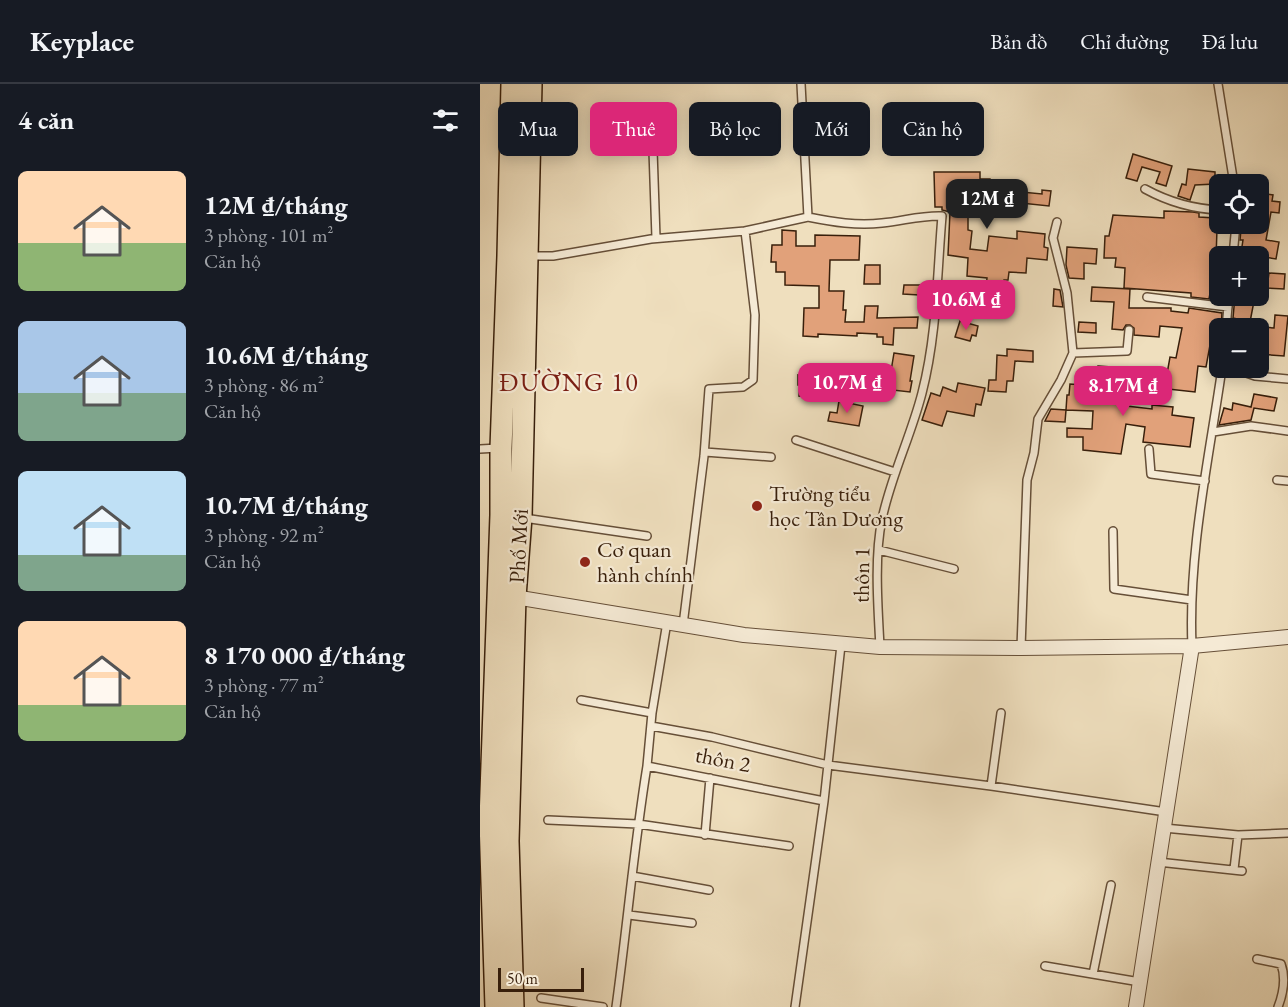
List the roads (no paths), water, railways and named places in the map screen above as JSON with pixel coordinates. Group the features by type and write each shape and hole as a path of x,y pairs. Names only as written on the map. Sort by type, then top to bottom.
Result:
{"main road":[{"name":"Phố Mới","path":"511,516 490,448 508,256 512,84"},
{"name":"Phố Mới","path":"496,1007 490,820 526,256 531,84"},
{"name":"Phố Mới","path":"506,596 508,842 513,1007"}],"street":[{"path":"506,596 744,635 841,645 1021,648 1192,646 1288,637"},
{"path":"1136,1007 1192,646"}],"lane":[{"path":"801,84 808,217"},
{"path":"1218,84 1232,174"},
{"path":"653,156 656,238"},
{"path":"1145,189 1159,197 1184,205 1209,208"},
{"name":"thôn 1","path":"526,256 554,256 656,238 745,231 808,217 843,224 880,223 925,215 942,216 933,335 922,393 895,472 882,520 879,550 880,647"},
{"path":"1021,648 1027,480 1034,453 1038,419 1061,380 1073,352 1067,293 1053,238 1057,222"},
{"path":"683,626 705,452 709,390 743,387 753,380 755,315 745,231"},
{"path":"1147,297 1228,307 1227,318"},
{"path":"1073,352 1127,351 1129,330"},
{"path":"1269,377 1288,379"},
{"path":"1192,646 1192,600 1204,481 1221,378"},
{"path":"1213,432 1251,426 1288,431"},
{"path":"796,440 895,472"},
{"path":"1149,449 1151,474 1204,481"},
{"path":"705,452 771,457"},
{"path":"1277,480 1288,481"},
{"path":"511,516 647,536"},
{"path":"1113,531 1114,589 1192,600"},
{"path":"879,550 954,569"},
{"path":"616,1007 652,713 667,622"},
{"path":"795,1007 824,801 841,645"},
{"path":"581,700 652,713"},
{"path":"991,786 1001,713"},
{"path":"651,726 712,737 828,765 1166,812"},
{"name":"thôn 2","path":"647,766 824,801"},
{"path":"705,835 710,778"},
{"path":"548,820 638,824 789,846"},
{"path":"1164,828 1238,835 1288,833"},
{"path":"1158,862 1238,870 1238,835"},
{"path":"632,876 709,890"},
{"path":"1093,974 1111,885"},
{"path":"628,915 692,923"},
{"path":"1257,959 1281,964 1282,997 1278,1007"},
{"path":"1045,966 1140,982"},
{"path":"540,998 603,1007"}],"place":[{"name":"Trường tiểu học Tân Dương","path":"757,506"},
{"name":"Cơ quan hành chính","path":"585,562"}],"district":[{"name":"ĐƯỜNG 10","path":"569,382"}]}
